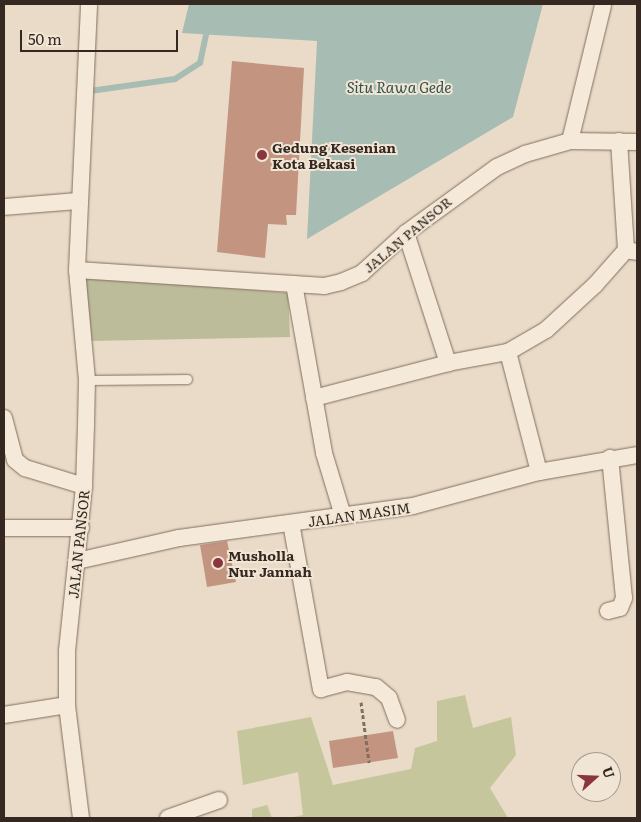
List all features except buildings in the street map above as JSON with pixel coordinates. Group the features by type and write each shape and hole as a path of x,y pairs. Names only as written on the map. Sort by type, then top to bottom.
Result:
{"street":[{"name":"JALAN PANSOR","path":"81,818 67,705 67,651 78,561 90,380 77,270 89,4"},
{"path":"570,141 603,6"},
{"name":"JALAN PANSOR","path":"77,270 324,286 362,273 406,233 497,167 525,154 570,141 637,142"},
{"path":"314,398 448,363 508,352 546,330 632,251 619,141"},
{"path":"4,207 79,201"},
{"path":"406,233 448,363"},
{"path":"294,284 324,453 343,516"},
{"path":"508,352 539,472"},
{"path":"4,418 15,460 25,468 84,486"},
{"name":"JALAN MASIM","path":"78,561 178,538 412,506 539,472 610,458 637,455"},
{"path":"608,611 620,608 624,598 610,458"},
{"path":"291,523 322,689 346,682 384,691 397,720"},
{"path":"4,528 80,528"},
{"path":"4,714 67,705"},
{"path":"168,818 219,800"}],"lane":[{"path":"90,380 187,379"}],"path":[{"path":"358,684 369,762"}],"green space":[{"path":"83,275 288,293 290,337 90,341"},
{"path":"465,695 473,728 511,717 516,755 490,788 508,818 289,818 303,815 298,772 243,785 237,731 311,717 333,785 411,769 415,748 437,741 437,701"},
{"path":"267,805 272,818 252,818 252,809"}],"water":[{"name":"Situ Rawa Gede","path":"189,4 543,4 513,117 307,239 317,41 182,33"}],"waterway":[{"path":"90,91 175,79 200,63 206,34"}],"place":[{"name":"Gedung Kesenian Kota Bekasi","path":"262,155"},
{"name":"Musholla Nur Jannah","path":"218,563"}]}
